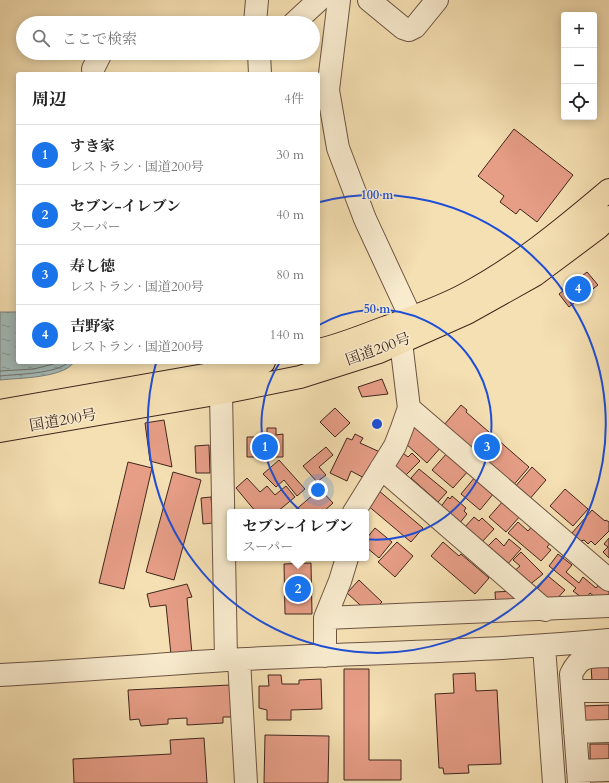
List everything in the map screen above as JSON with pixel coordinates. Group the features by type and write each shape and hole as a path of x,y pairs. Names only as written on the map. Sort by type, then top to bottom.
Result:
{"highway":[{"name":"国道200号","path":"320,350 336,346 411,318 463,296 525,258 570,224 609,190"},
{"name":"国道200号","path":"0,431 221,393 300,376 379,352 467,313 535,275 598,228 609,217"},
{"name":"国道200号","path":"0,411 216,373 255,364"}],"street":[{"path":"256,16 258,0"},
{"path":"302,16 319,0"},
{"path":"339,0 328,90 338,148 365,219 411,318"},
{"path":"369,0 403,28 409,30 415,28 438,0"},
{"path":"259,60 260,72"},
{"path":"356,509 395,446 409,408 401,342"},
{"path":"216,373 221,393 227,526"},
{"path":"409,408 609,580"},
{"path":"381,468 545,610"},
{"path":"229,561 233,660 246,783"},
{"path":"325,656 325,618 340,581 346,561"},
{"path":"325,618 545,610 609,606"},
{"path":"0,675 233,660 544,646 609,640"},
{"path":"544,646 554,783"},
{"path":"578,769 572,674 576,664 584,658 609,656"},
{"path":"572,691 609,691"},
{"path":"575,732 609,731"},
{"path":"552,756 578,769 609,770"}],"water":[{"path":"0,312 16,312 16,364 72,364 61,371 51,374 29,378 0,380"}],"building":[{"path":"514,129 573,175 537,222 520,209 516,214 500,202 504,196 478,176"},
{"path":"587,272 598,285 569,307 559,294"},
{"path":"382,379 388,394 362,397 358,387"},
{"path":"461,405 467,410 466,412 529,467 511,488 444,425"},
{"path":"335,408 350,423 335,437 320,422"},
{"path":"164,420 172,467 150,461 145,423"},
{"path":"415,422 442,446 427,463 405,443"},
{"path":"267,428 276,428 276,435 283,434 283,457 247,457 247,437 267,437"},
{"path":"355,434 363,438 360,443 380,452 366,479 351,471 347,481 330,473 347,438 352,440"},
{"path":"209,445 210,473 196,473 195,446"},
{"path":"326,447 333,455 319,467 326,475 317,482 303,466"},
{"path":"399,450 408,457 412,453 420,461 405,476 391,465"},
{"path":"448,452 469,470 453,488 432,470"},
{"path":"279,460 305,489 297,496 284,480 276,487 263,474"},
{"path":"128,462 152,468 124,589 99,583"},
{"path":"532,467 546,480 528,501 514,488"},
{"path":"419,469 447,492 438,502 411,478"},
{"path":"173,472 201,480 174,580 146,572"},
{"path":"475,477 494,493 480,510 461,494"},
{"path":"247,478 260,492 267,486 275,495 286,486 295,497 281,509 254,509 236,488"},
{"path":"320,489 333,503 326,509 297,509"},
{"path":"565,489 588,509 573,526 550,506"},
{"path":"378,490 423,528 411,542 366,504"},
{"path":"452,496 466,508 464,511 467,514 459,524 440,508 448,497 450,499"},
{"path":"211,497 213,523 203,524 201,498"},
{"path":"504,500 521,515 506,532 489,517"},
{"path":"592,510 605,521 606,520 609,522 609,531 595,545 591,541 588,544 584,540 581,541 572,533"},
{"path":"474,517 479,521 482,518 494,529 481,543 464,528"},
{"path":"518,522 528,531 534,524 553,540 547,547 551,550 541,561 508,533"},
{"path":"375,528 392,542 379,558 369,550 369,535"},
{"path":"496,538 504,546 509,539 521,549 506,566 486,548"},
{"path":"609,538 609,558 603,552 608,547 604,544"},
{"path":"397,542 413,556 395,577 378,562"},
{"path":"443,542 459,556 461,554 489,578 475,594 431,556"},
{"path":"521,552 543,574 528,586 512,573 520,566 513,560"},
{"path":"558,554 572,565 566,572 579,583 583,577 596,588 601,582 609,588 609,600 605,605 590,593 585,600 573,591 576,588 549,566"},
{"path":"311,563 312,614 285,614 284,564"},
{"path":"548,576 565,590 553,603 537,589"},
{"path":"359,580 382,602 370,614 347,593"},
{"path":"187,584 192,597 187,598 192,654 171,655 166,605 150,607 147,594"},
{"path":"513,591 514,606 496,607 495,592"},
{"path":"609,664 609,682 592,682 591,665"},
{"path":"344,669 369,669 369,760 401,760 401,780 344,780"},
{"path":"475,673 476,691 497,690 501,764 468,765 469,773 444,774 443,768 439,768 435,694 454,693 453,674"},
{"path":"268,675 281,675 282,684 299,684 299,680 321,679 322,709 291,710 291,720 267,720 267,710 259,708 259,686 269,686"},
{"path":"230,685 232,717 223,717 223,723 187,725 187,718 168,719 168,724 141,726 139,719 130,720 128,690"},
{"path":"609,705 609,723 585,723 584,706"},
{"path":"265,735 329,736 328,783 264,783"},
{"path":"204,738 207,783 74,783 73,759 171,754 170,740"},
{"path":"590,744 609,744 609,761 590,762"}],"place":[{"name":"吉野家","path":"578,289"},
{"name":"すき家","path":"265,447"},
{"name":"寿し徳","path":"487,447"},
{"name":"セブン-イレブン","path":"298,589"}]}
